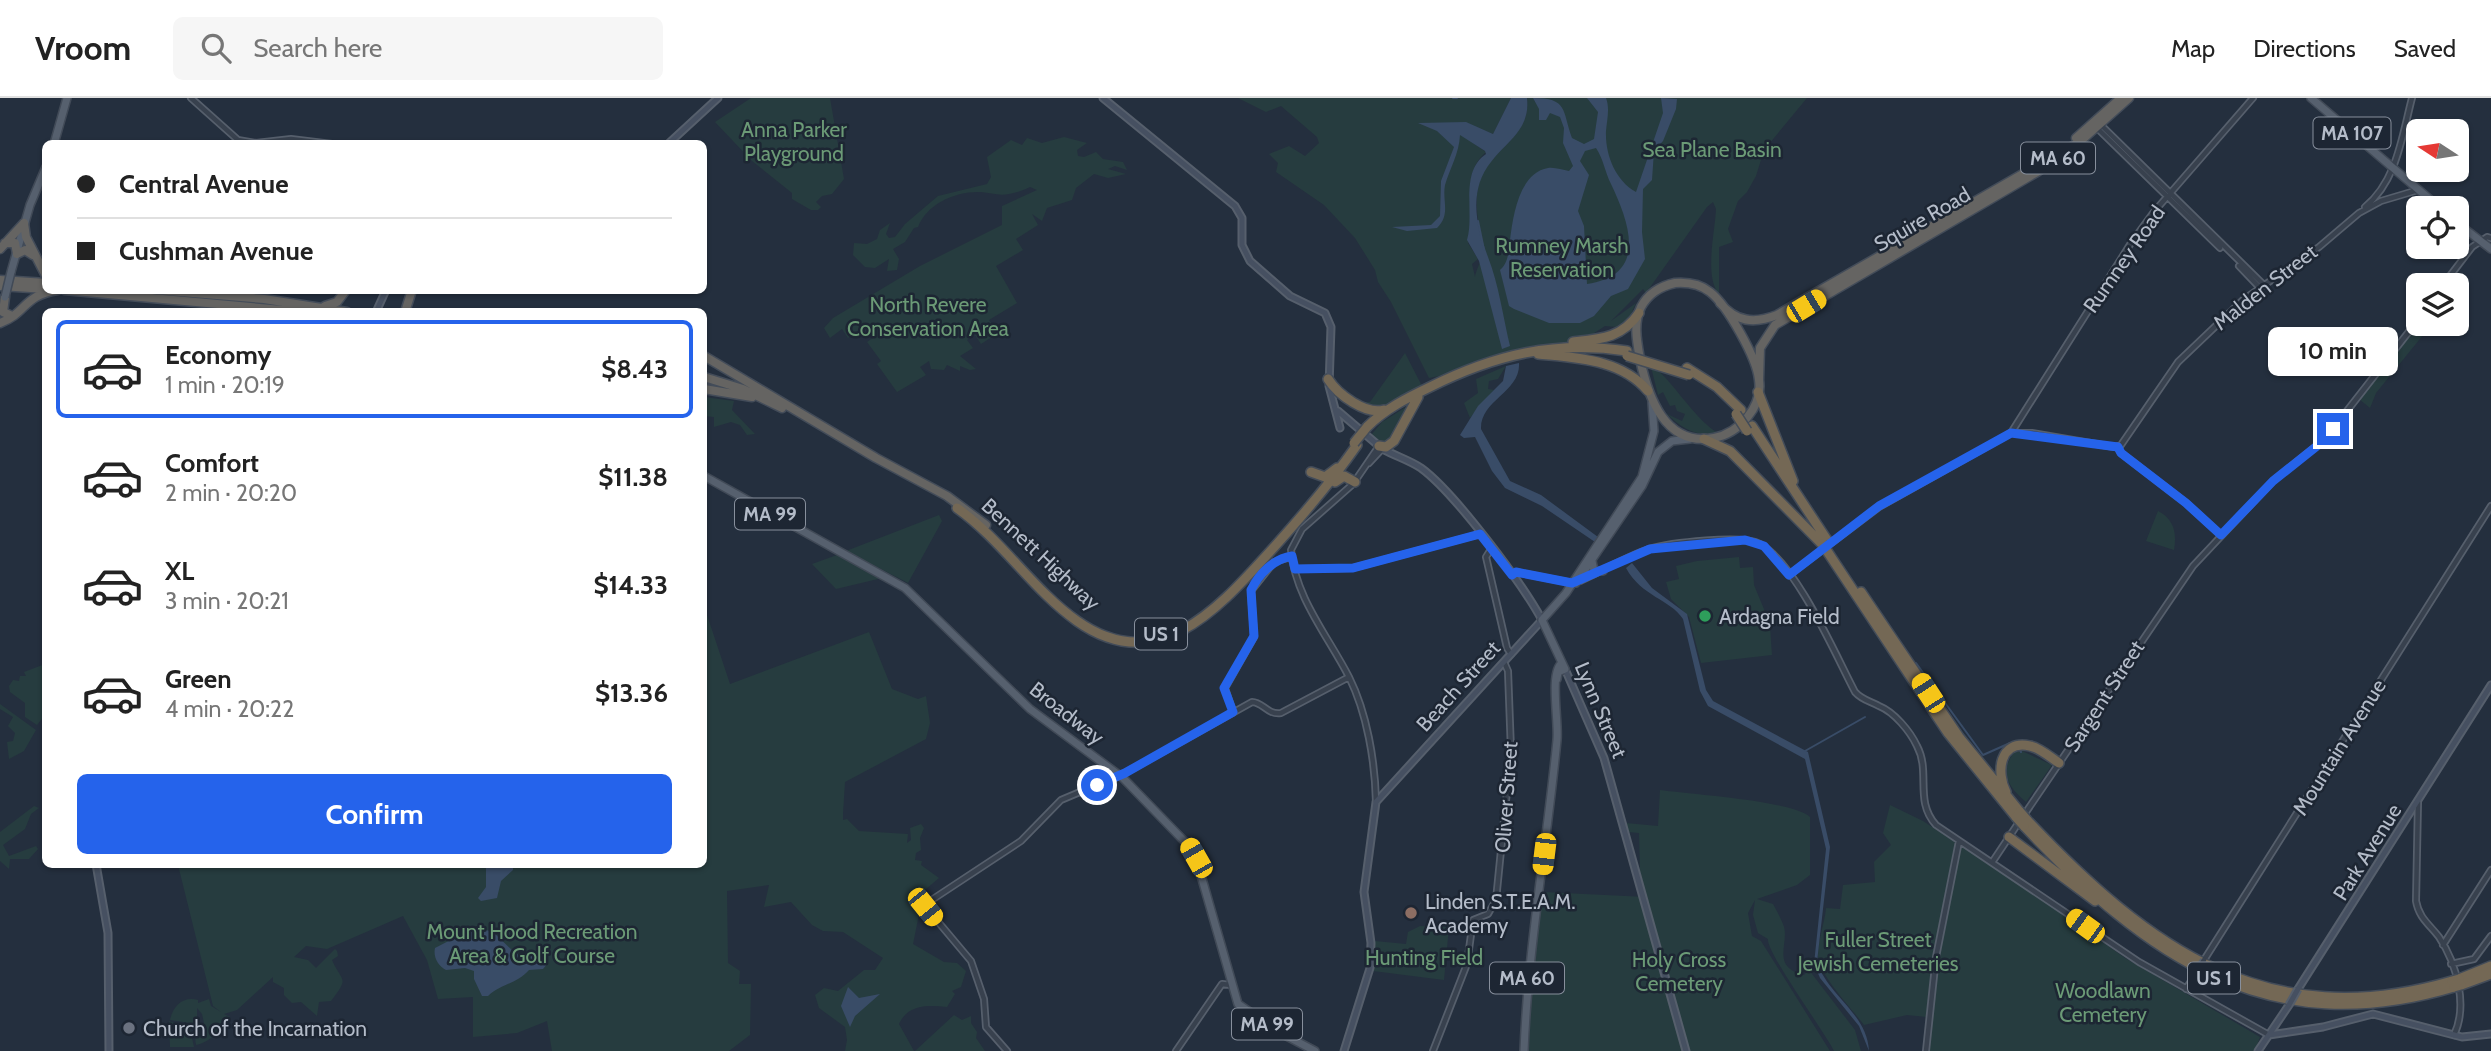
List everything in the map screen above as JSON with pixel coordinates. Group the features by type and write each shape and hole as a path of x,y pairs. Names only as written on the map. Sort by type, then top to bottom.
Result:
{"highway":[{"name":"Squire Road","path":"1720,303 1731,314 1747,321 1762,320 1782,312 2039,165 2073,141 2121,98"},
{"name":"Squire Road","path":"1759,380 1760,348 1766,334 1777,323 2037,172 2088,136 2129,98"},
{"path":"3,246 24,223"},
{"path":"24,223 33,255 42,271"},
{"path":"3,246 15,243 17,254 25,250 33,255"},
{"path":"25,284 37,277 39,268"},
{"path":"0,280 42,288"},
{"path":"0,286 42,283"},
{"name":"MA 60","path":"1652,401 1637,340 1639,313 1653,292 1678,283 1702,287 1720,303"},
{"path":"25,284 26,303"},
{"path":"0,323 15,315 37,294 42,293"},
{"path":"108,294 260,308"},
{"path":"195,294 325,308"},
{"path":"319,307 336,303 344,294"},
{"path":"346,294 343,304 349,308"},
{"path":"5,297 3,313 8,317 15,315"},
{"path":"1720,303 1748,350 1759,380"},
{"path":"1537,352 1611,337 1625,330 1639,313"},
{"name":"US 1","path":"1369,428 1438,385 1501,359 1577,347 1627,354 1688,372 1717,387 1739,412 1952,728 2010,800 2018,815"},
{"path":"1537,352 1622,369 1636,377 1648,391"},
{"name":"Bennett Highway","path":"707,358 876,458 947,496 986,525 1080,618 1114,633 1150,636 1181,628 1208,611 1323,490"},
{"name":"Bennett Highway","path":"707,378 772,402 957,508 986,531 1077,621 1110,637 1147,641 1178,634 1210,614 1323,490 1369,428"},
{"path":"1328,379 1337,390 1368,410 1389,408"},
{"name":"MA 60","path":"1702,439 1720,436 1737,428 1752,410 1759,380"},
{"path":"707,390 772,402"},
{"path":"1758,391 1801,506"},
{"path":"1381,447 1394,441 1421,395"},
{"name":"US 1","path":"1369,428 1389,408 1421,395"},
{"path":"1652,401 1670,427 1728,450 1827,545"},
{"path":"1404,404 1410,407 1411,415"},
{"path":"1392,454 1394,441"},
{"path":"1340,466 1355,482 1340,477 1323,490 1311,472 1325,477 1340,466"},
{"name":"US 1","path":"1827,545 1942,725 2018,815 2078,880 2131,925 2206,975 2236,987 2277,998 2325,1003 2368,1003 2411,998 2491,974"},
{"path":"2010,800 1999,772 2001,760 2009,750 2032,746 2059,763"},
{"name":"US 1","path":"2026,823 2140,923 2192,959 2231,978 2282,992 2345,997 2397,993 2456,983 2491,966"},
{"path":"2009,837 2117,918 2131,925"}],"main road":[{"path":"55,140 67,98"},
{"path":"672,140 696,114 718,98"},
{"path":"1103,98 1235,206 1242,218 1243,248 1252,263 1290,296 1325,313 1331,331 1328,379 1340,428"},
{"name":"MA 107","path":"2311,98 2425,196"},
{"path":"0,307 24,223 42,177"},
{"path":"2469,232 2491,249"},
{"name":"MA 60","path":"1575,583 1644,472 1655,427 1652,401"},
{"name":"Lynn Street","path":"1335,409 1381,447 1429,475 1512,575 1542,620 1607,767 1686,1051"},
{"name":"MA 60","path":"1575,583 1646,479 1657,454 1678,439 1702,439"},
{"name":"Broadway","path":"707,478 906,589 1030,709 1120,775 1188,845 1196,858 1231,985 1243,1009 1315,1051"},
{"path":"1646,479 1651,491"},
{"path":"1592,560 1594,570 1603,571"},
{"name":"Beach Street","path":"1376,802 1575,583"},
{"name":"MA 60","path":"1524,1051 1526,982 1557,743 1555,671 1564,666"},
{"name":"Park Avenue","path":"2258,1051 2491,685"},
{"path":"1344,1051 1370,968 1371,943 1365,887 1376,802"},
{"path":"97,868 108,933 109,1051"},
{"path":"2269,1035 2323,1027 2373,1014 2471,1038 2491,1034"}],"street":[{"path":"191,98 237,140"},
{"name":"Rumney Road","path":"2011,433 2131,243 2253,98"},
{"path":"2359,213 2379,195 2392,168 2412,98"},
{"path":"2100,127 2262,286"},
{"name":"Malden Street","path":"2118,447 2186,353 2262,286 2319,247 2359,213 2381,201 2418,190"},
{"path":"2452,273 2480,240 2491,238"},
{"name":"Sargent Street","path":"1993,862 2165,603 2199,558 2278,476 2325,439 2406,335"},
{"path":"1789,575 1879,506 2011,433 2118,447 2121,453 2186,503 2221,535"},
{"path":"1376,802 1367,732 1349,677 1316,621 1295,569 1292,544 1302,529 1355,482 1381,447"},
{"name":"Mountain Avenue","path":"2186,989 2491,506"},
{"path":"1295,569 1353,568 1480,534"},
{"path":"1512,575 1516,572 1575,583 1650,549 1739,540 1762,545 1789,575 1816,615 1856,692 1889,712 1916,742 1923,761 1925,808 1936,825 2110,943 2269,1035"},
{"path":"1491,549 1486,557 1507,648 1511,654"},
{"path":"1233,712 1224,688 1254,636 1251,590 1274,562 1292,556"},
{"path":"1782,566 1798,568"},
{"name":"Oliver Street","path":"1433,1051 1467,964 1473,920 1488,914 1496,900 1511,755 1508,671 1504,662"},
{"path":"1007,1051 985,1027 984,999 971,961 924,905 1021,841 1061,800 1120,775 1255,701 1268,712 1284,712 1302,699 1349,677"},
{"path":"2418,800 2415,894 2420,916 2443,944 2451,964 2462,1006 2454,1035"},
{"path":"1926,1051 1936,957 1959,841"},
{"path":"2443,944 2491,870"},
{"path":"2451,964 2474,959 2491,936"},
{"path":"1176,1051 1222,984 1231,985"}],"green space":[{"name":"Anna Parker Playground","path":"751,98 830,98 844,179 832,194 822,196 816,202 821,207 818,210 811,210 792,199 792,193 752,161 715,122"},
{"path":"1238,98 1511,98 1493,134 1483,130 1459,133 1486,152 1478,161 1471,183 1468,243 1478,259 1472,264 1475,277 1483,251 1477,211 1479,182 1489,164 1519,130 1527,110 1527,98 1533,98 1536,103 1539,98 1807,98 1764,150 1756,176 1738,201 1728,229 1733,242 1719,247 1719,294 1711,266 1716,209 1713,202 1646,293 1643,289 1611,321 1636,303 1628,321 1617,327 1605,326 1585,339 1515,351 1449,374 1429,378 1378,282 1375,270 1355,238 1324,205 1276,172 1278,163 1269,154 1289,146 1305,156 1319,143 1317,137 1281,106 1266,112"},
{"name":"North Revere Conservation Area","path":"1064,137 1087,143 1077,150 1078,156 1084,157 1096,152 1103,159 1123,162 1127,170 1115,166 1108,169 1126,174 1108,178 1094,174 1076,188 1072,200 1047,208 1042,221 1032,214 1038,225 1016,239 1023,250 996,266 1017,303 989,320 998,333 981,344 975,335 967,340 973,348 960,356 976,369 960,366 960,371 947,365 944,370 931,369 929,361 920,367 926,375 897,392 877,364 881,361 867,342 874,337 863,327 848,338 842,329 830,338 824,328 833,318 920,266 1002,225 1002,206 1037,190 1030,187 1002,195 971,192 943,201 928,212 905,242 893,249 899,259 897,270 887,271 889,259 875,268 865,267 853,255 854,243 867,244 877,239 880,230 890,223 886,234 889,238 895,237 905,224 938,196 987,184 991,177 987,157 1011,140 1022,145 1027,138 1042,143"},
{"path":"2408,336 2422,336 2376,393 2370,408 2359,399"},
{"path":"1405,353 1422,386 1385,405 1361,402 1370,402"},
{"path":"1506,366 1498,379 1489,381 1488,389 1494,390 1470,418 1464,403 1478,393 1476,379"},
{"path":"1651,367 1718,433 1690,431 1667,414 1682,421 1685,414 1677,411 1675,405 1670,406 1663,392 1658,395"},
{"path":"707,397 734,401 732,410 755,434 747,435 740,425 731,422 714,427 714,417 707,416"},
{"path":"1406,407 1409,410 1390,442 1380,443 1371,435 1382,422"},
{"path":"2158,511 2171,522 2175,538 2174,550 2146,541"},
{"path":"939,515 942,521 908,583 846,551"},
{"path":"837,555 879,577 878,579 836,589 812,564"},
{"path":"1739,557 1740,568 1753,567 1754,585 1766,614 1769,612 1772,655 1701,663 1689,617 1671,599 1666,582 1679,579 1676,566"},
{"name":"Mount Hood Recreation Area & Golf Course","path":"707,615 730,684 869,632 892,689 918,699 926,696 930,723 926,739 845,782 843,814 843,820 847,819 859,831 908,834 907,843 911,840 910,828 921,824 924,828 920,838 921,850 916,853 915,860 922,861 921,865 939,878 919,895 920,909 913,944 944,962 957,963 966,971 961,987 952,991 955,994 947,1007 919,1007 903,1017 899,1024 914,1051 845,1051 845,1027 819,1008 815,995 824,988 838,991 864,970 875,970 883,958 843,932 823,931 812,925 791,902 764,907 769,885 727,891 728,963 740,971 739,984 751,984 750,1035 729,1051 552,1051 547,1021 517,1033 473,1037 473,997 438,999 427,960 403,916 327,949 306,946 294,957 308,960 316,968 335,949 337,951 338,956 332,960 341,976 341,987 331,1001 319,1002 317,1016 301,1002 292,1003 284,995 284,988 273,982 273,977 237,1010 224,1014 230,1017 207,1041 196,1045 194,1030 204,1023 197,1008 197,1024 170,1020 176,1006 188,999 198,1000 198,1003 209,999 211,1006 221,1012 213,1006 179,868 707,868"},
{"path":"42,665 42,719 37,725 25,717 25,703 10,692 9,686 13,680 19,681 20,676 26,676 24,672"},
{"path":"0,704 36,730 24,751 9,759 7,742 13,741 15,733 8,726 13,717 0,709"},
{"path":"2022,751 2052,765 2026,802 2014,791 2006,773 2014,752"},
{"name":"Holy Cross Cemetery","path":"1660,790 1763,802 1800,811 1810,817 1810,875 1797,885 1757,899 1773,904 1782,921 1785,931 1783,953 1787,966 1804,975 1809,970 1855,1030 1861,1051 1834,1051 1776,959 1768,939 1758,933 1753,915 1755,900 1748,913 1752,936 1761,941 1830,1051 1526,1051 1530,970 1543,892 1646,897 1640,872 1639,833 1629,832 1626,823 1658,826"},
{"name":"Fuller Street Jewish Cemeteries","path":"1890,805 1923,821 1955,842 1933,955 1927,1017 1907,1015 1864,1025 1824,973 1818,950 1826,908 1840,909 1843,885 1875,882 1874,862 1891,845 1883,833"},
{"path":"34,806 39,808 31,814 25,829 3,845 9,856 36,846 38,849 29,859 10,859 9,869 0,861 0,832"},
{"name":"Woodlawn Cemetery","path":"1961,846 2012,877 2125,958 2260,1037 2255,1051 1929,1051 1938,959"},
{"name":"Hunting Field","path":"1420,926 1449,927 1444,980 1373,971 1375,941 1406,944 1408,932"},
{"path":"954,1015 962,1020 971,1016 971,1023 977,1032 976,1038 985,1051 915,1051"},
{"path":"169,1021 190,1029 194,1047 170,1047"}],"water":[{"path":"1511,98 1527,98 1527,112 1523,124 1483,175 1476,207 1510,346 1502,349 1479,261 1467,240 1470,182 1478,162 1486,154 1485,151 1460,135 1445,185 1444,218 1437,228 1407,231 1392,227 1431,225 1440,216 1441,181 1454,147 1437,131 1418,123 1466,122 1493,134"},
{"path":"1533,98 1558,103 1572,138 1584,144 1594,139 1598,112 1587,98 1606,98 1606,140 1610,157 1622,181 1636,192 1663,113 1661,98 1677,99 1676,109 1663,141 1654,151 1652,180 1643,189 1642,232 1645,259 1628,289 1611,296 1594,316 1580,323 1549,323 1509,306 1500,270 1507,260 1519,197 1530,178 1548,168 1569,171 1573,166 1563,143 1564,128 1560,117 1550,113 1546,120 1539,120 1539,109","holes":["1596,148 1624,214 1629,245 1627,258 1619,270 1607,279 1587,284 1584,226 1578,211 1589,175 1580,161 1585,151"]},
{"path":"1519,363 1514,381 1487,411 1482,419 1481,429 1510,481 1541,495 1598,537 1595,542 1542,506 1505,488 1492,471 1475,437 1464,438 1460,435 1478,406 1503,381 1506,366"},
{"path":"1632,563 1652,588 1687,614 1706,690 1713,701 1808,752 1830,847 1817,962 1829,985 1862,1026 1869,1051 1859,1026 1820,978 1814,964 1826,849 1805,759 1708,706 1700,691 1683,619 1633,578 1626,568"},
{"path":"486,868 513,868 501,881 497,898 481,901 478,898 486,887"},
{"path":"466,932 493,932 516,954 541,955 548,963 543,969 529,970 488,996 482,996 474,979 474,971 465,968 446,970 437,961 435,948"},
{"path":"848,987 859,998 880,994 855,1016 850,1027 841,1006"}],"waterway":[{"path":"1478,221 1484,250"},
{"path":"1916,663 1983,755 2010,743"},
{"path":"1805,751 1865,717"}],"place":[{"name":"Ardagna Field","path":"1705,616"},
{"name":"Linden S.T.E.A.M. Academy","path":"1411,913"},
{"name":"Church of the Incarnation","path":"129,1028"}],"route":[{"path":"1097,785 1125,773 1233,712 1224,688 1254,636 1251,590 1257,580 1276,561 1283,558 1292,556 1295,569 1353,568 1480,534 1512,575 1516,572 1542,580 1572,583 1650,549 1745,540 1764,546 1789,575 1879,506 1986,445 2015,432 2118,447 2121,453 2186,503 2221,535 2282,472 2322,442 2333,429"}],"park label":[{"name":"Sea Plane Basin","path":"1712,149"},
{"name":"Rumney Marsh Reservation","path":"1562,257"}]}
